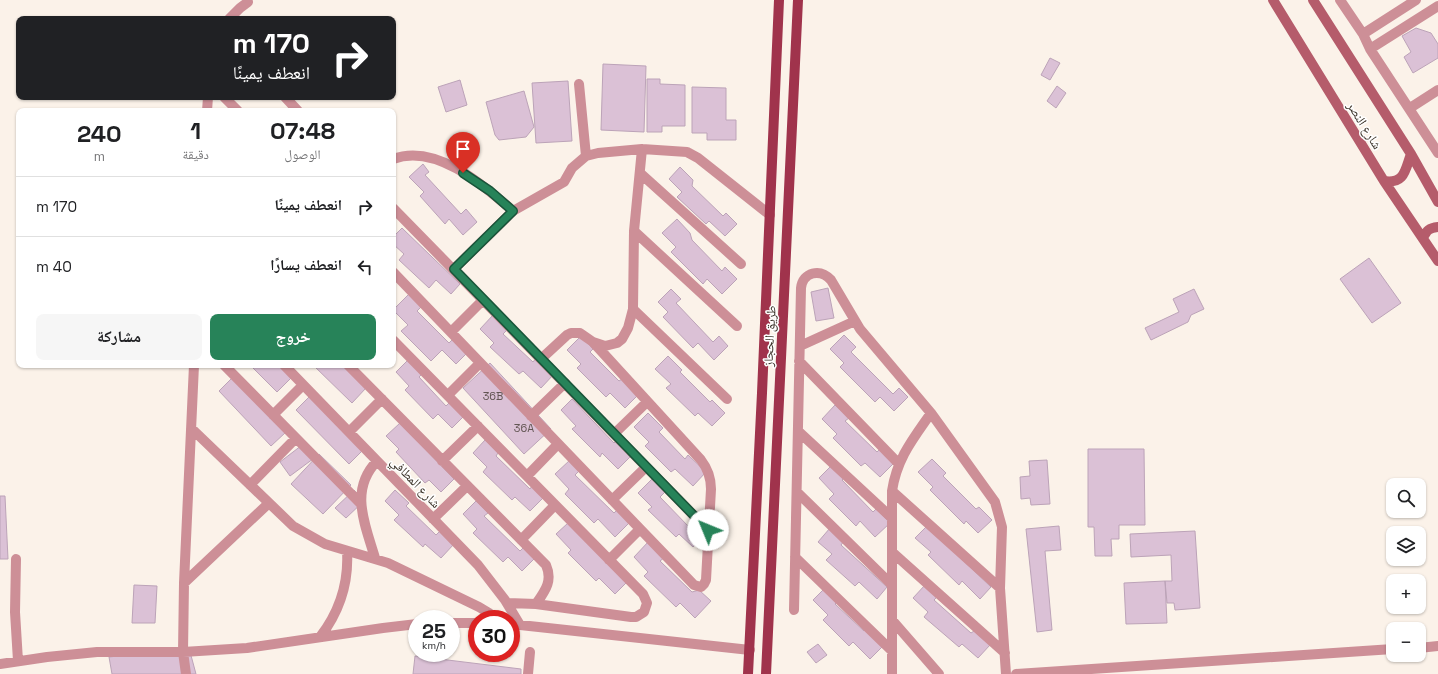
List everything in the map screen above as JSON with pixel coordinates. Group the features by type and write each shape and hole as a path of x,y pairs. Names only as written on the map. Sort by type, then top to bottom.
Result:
{"main road":[{"name":"طريق الحجاز","path":"748,674 779,0"},
{"name":"طريق الحجاز","path":"766,674 798,0"},
{"name":"شارع النصر","path":"1273,0 1384,181 1438,261"},
{"name":"شارع النصر","path":"1313,0 1411,154 1438,202"},
{"path":"1384,181 1393,182 1403,176 1411,154"},
{"path":"1423,238 1426,231 1430,228 1438,227"}],"street":[{"path":"1340,0 1363,34 1370,49 1435,142 1438,154"},
{"path":"1363,34 1416,0"},
{"path":"232,16 248,2"},
{"path":"1370,49 1438,6"},
{"path":"579,84 586,156"},
{"path":"1410,108 1438,90"},
{"path":"227,100 235,108"},
{"path":"288,100 295,108"},
{"path":"454,269 513,211 564,182 572,168 586,156 598,153 642,149 687,152 698,158 770,215"},
{"path":"541,359 571,333 580,333 598,345 611,345 622,339 628,328 633,309 634,231 642,149"},
{"path":"396,159 403,156 424,156 449,165 477,182 513,211"},
{"path":"640,173 741,264"},
{"path":"396,215 454,269 708,530"},
{"path":"634,231 737,326"},
{"path":"794,610 801,284 810,274 819,272 828,276 860,329 931,413 995,502 1002,528 1000,588 1006,674"},
{"path":"396,275 694,585 698,587 703,586 705,582 711,483 708,470 701,460 593,342"},
{"path":"451,332 483,300"},
{"path":"633,309 727,399"},
{"path":"800,346 855,320"},
{"path":"396,343 556,505 645,598 647,603 644,612 640,615 631,617 536,604 507,603"},
{"path":"799,361 899,464"},
{"path":"448,396 480,363"},
{"path":"186,674 183,652 184,583 194,368"},
{"path":"227,368 360,503"},
{"name":"شارع المطافي","path":"287,368 478,565 497,588 510,610"},
{"path":"351,368 546,566 549,576 548,586 536,604"},
{"path":"531,416 565,384"},
{"path":"273,415 303,385"},
{"path":"349,432 382,399"},
{"path":"614,434 647,402"},
{"path":"892,674 892,490 894,477 908,446 931,413"},
{"path":"442,461 478,426"},
{"path":"191,428 293,526 303,533 324,544 374,558 484,610"},
{"path":"798,431 892,518"},
{"path":"250,484 296,438"},
{"path":"527,476 558,444"},
{"path":"374,558 360,503 364,480 367,473 377,461"},
{"path":"612,500 646,467"},
{"path":"434,519 468,486"},
{"path":"892,490 1000,588"},
{"path":"796,492 892,585"},
{"path":"184,583 269,503"},
{"path":"521,540 556,505"},
{"path":"609,560 640,529"},
{"path":"320,638 333,618 342,597 347,574 347,551"},
{"path":"892,552 1005,653"},
{"path":"795,558 892,651"},
{"path":"16,559 15,612 18,661"},
{"path":"892,620 939,674"},
{"path":"0,664 53,656 96,652 183,652 247,648 408,625"},
{"path":"520,625 750,650"},
{"path":"1426,647 1438,646"},
{"path":"1016,674 1386,649"},
{"path":"528,674 530,652"}],"building":[{"path":"1416,28 1431,33 1438,44 1438,58 1413,73 1404,57 1411,52 1402,36"},
{"path":"1050,58 1060,63 1050,80 1041,75"},
{"path":"603,64 646,66 644,132 601,130"},
{"path":"647,79 660,79 660,84 685,85 685,126 662,126 662,132 647,132"},
{"path":"460,80 467,105 446,112 438,87"},
{"path":"568,81 572,141 536,143 532,83"},
{"path":"1057,86 1066,93 1056,108 1047,101"},
{"path":"692,87 726,88 726,120 736,120 736,140 707,140 707,133 692,133"},
{"path":"524,91 534,127 526,137 499,140 495,135 486,102"},
{"path":"423,164 429,172 425,175 461,214 466,209 477,222 463,235 449,219 445,224 420,196 424,192 409,177"},
{"path":"680,167 693,180 692,186 723,216 726,213 737,224 725,236 709,221 706,224 677,197 682,192 669,179"},
{"path":"677,219 690,233 692,240 722,271 725,267 737,279 722,294 707,279 703,284 671,252 676,247 662,233"},
{"path":"402,228 460,284 451,294 436,280 429,288 399,260 404,254 396,247 396,234"},
{"path":"1369,258 1401,303 1372,323 1340,279"},
{"path":"828,288 834,318 816,321 811,292"},
{"path":"671,289 681,299 676,303 713,342 719,336 728,346 714,360 698,343 693,348 663,317 668,312 658,302"},
{"path":"1194,289 1204,309 1191,315 1188,322 1151,340 1145,328 1179,312 1173,299"},
{"path":"409,294 422,306 417,311 449,343 453,339 467,353 456,364 442,350 431,361 401,331 408,325 396,313 396,307"},
{"path":"494,314 509,328 503,334 533,362 537,357 554,374 541,388 523,371 519,374 490,347 494,343 480,329"},
{"path":"844,335 856,347 851,352 893,394 899,388 908,397 894,411 880,397 875,402 840,367 844,363 830,349"},
{"path":"581,336 593,349 590,352 619,381 622,379 638,395 625,408 610,393 606,397 577,368 581,364 567,350"},
{"path":"668,356 682,370 680,372 710,402 712,400 725,413 712,426 698,413 695,416 666,388 671,384 655,369"},
{"path":"408,360 422,374 419,377 446,406 452,400 466,414 452,428 438,414 433,419 405,390 409,386 396,372"},
{"path":"490,363 551,429 524,454 463,388"},
{"path":"253,368 283,368 292,377 277,392"},
{"path":"316,368 345,368 366,388 352,403"},
{"path":"233,377 286,432 271,446 219,391"},
{"path":"310,396 364,449 349,464 296,410"},
{"path":"572,399 614,443 617,440 632,455 618,469 602,453 600,457 572,429 576,426 561,410"},
{"path":"835,405 849,418 845,421 877,452 880,449 894,463 880,477 865,463 861,466 833,438 837,434 822,419"},
{"path":"648,413 663,428 659,432 685,459 688,455 706,472 693,486 675,469 671,472 645,446 649,442 634,427"},
{"path":"400,423 454,479 441,492 429,480 425,483 396,452 399,449 386,436"},
{"path":"485,440 498,453 496,456 530,489 532,486 544,497 530,511 515,497 512,500 483,472 487,467 473,453"},
{"path":"306,442 317,456 290,476 280,462"},
{"path":"1088,449 1144,449 1145,525 1119,525 1119,539 1111,539 1112,556 1095,556 1094,527 1088,527"},
{"path":"319,454 351,485 323,514 291,484"},
{"path":"932,459 946,473 943,476 976,509 979,507 992,520 978,533 966,521 964,524 930,490 933,487 918,472"},
{"path":"570,460 580,470 575,475 614,513 617,510 630,522 615,537 598,519 594,523 565,494 569,489 555,474"},
{"path":"1047,460 1050,504 1031,505 1030,498 1021,499 1020,477 1030,476 1029,461"},
{"path":"832,465 845,477 842,480 873,512 876,509 890,523 875,537 860,521 856,526 829,499 834,494 819,478"},
{"path":"652,479 665,492 660,497 689,527 691,525 704,536 693,547 679,534 676,537 648,510 652,507 638,493"},
{"path":"354,490 364,501 346,518 335,508"},
{"path":"395,490 409,503 406,506 436,535 440,531 454,544 441,558 425,544 423,547 394,520 399,515 385,501"},
{"path":"0,496 5,496 8,559 0,559"},
{"path":"476,501 488,513 484,516 520,551 524,547 535,558 522,571 508,557 503,562 473,533 477,529 463,514"},
{"path":"568,523 627,582 615,594 599,578 596,581 568,553 571,550 556,534"},
{"path":"927,526 991,587 980,599 962,581 959,585 928,555 931,552 915,538"},
{"path":"1059,526 1061,550 1045,551 1052,630 1037,632 1026,529"},
{"path":"830,528 844,541 841,545 887,587 877,599 859,582 855,586 826,560 832,554 818,542"},
{"path":"1195,531 1200,608 1175,610 1174,603 1167,603 1165,581 1172,581 1171,555 1131,557 1130,534"},
{"path":"649,541 665,557 660,561 692,592 699,590 711,601 695,618 680,603 676,607 644,576 648,572 634,557"},
{"path":"1165,581 1167,623 1126,624 1124,583"},
{"path":"134,585 157,586 155,623 132,623"},
{"path":"925,585 938,596 934,600 971,633 974,631 990,645 978,658 962,644 959,647 924,617 928,612 913,598"},
{"path":"824,589 837,602 835,604 864,631 866,628 884,645 870,659 853,642 849,646 823,620 828,615 813,600"},
{"path":"818,644 827,655 816,663 807,652"},
{"path":"189,648 196,674 112,674 109,657"},
{"path":"414,662 460,662 521,669 521,674 413,674"}],"route":[{"path":"463,173 490,191 513,211 454,269 492,310 708,530"}]}
